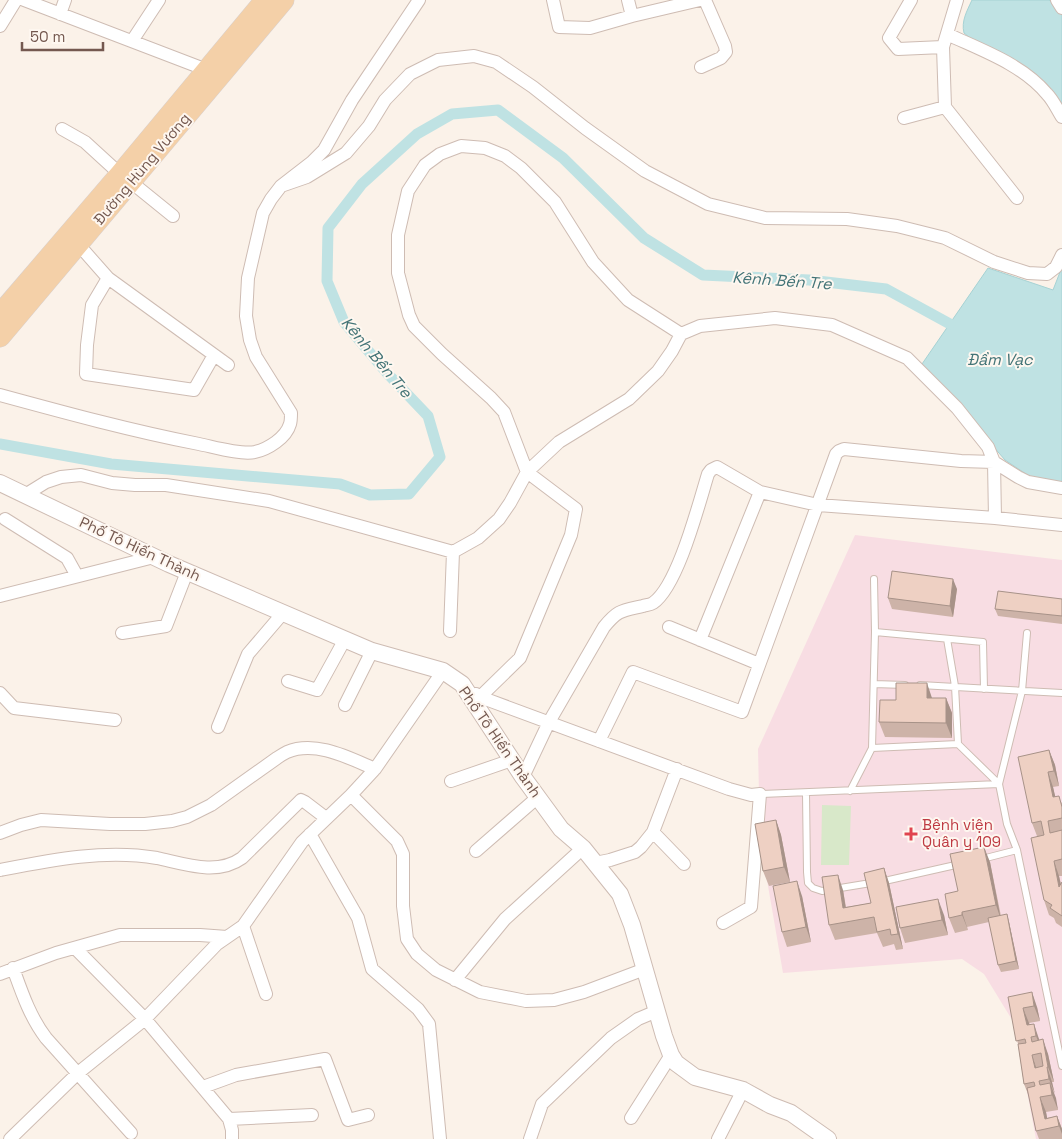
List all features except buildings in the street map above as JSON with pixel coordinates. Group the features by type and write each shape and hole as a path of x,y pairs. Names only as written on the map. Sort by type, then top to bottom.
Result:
{"main road":[{"name":"Đường Hùng Vương","path":"0,314 125,178 212,76 284,0"},
{"name":"Đường Hùng Vương","path":"212,76 262,1"},
{"name":"Đường Hùng Vương","path":"0,338 78,244 125,178"}],"street":[{"path":"0,26 16,0"},
{"path":"24,0 132,41 212,76"},
{"path":"60,14 65,0"},
{"path":"132,41 159,0"},
{"path":"0,395 158,436 235,452 254,452 277,441 286,432 290,424 291,413 256,357 250,340 246,316 248,278 263,213 281,186 324,150 352,100 419,0"},
{"path":"553,0 559,27 590,28 700,0"},
{"path":"628,0 632,16"},
{"path":"701,67 721,58 726,52 705,0"},
{"path":"911,0 889,38 898,49 943,47"},
{"path":"957,0 943,47 944,107 1017,198"},
{"path":"1057,0 1062,8"},
{"path":"947,34 1004,61 1030,78 1048,94 1062,117"},
{"path":"281,186 307,177 346,154 369,126 385,100 410,74 438,60 474,56 496,62 533,86 585,128 645,171 708,204 765,218 847,219 897,226 945,238 994,262 1028,273 1047,274 1056,267 1062,255"},
{"path":"904,118 944,107"},
{"path":"62,129 85,142 125,178 173,216"},
{"path":"480,697 520,658 571,534 576,509 527,472 504,412 414,326 409,315 398,273 398,235 408,191 425,165 440,154 461,146 485,148 505,156 555,202 593,262 628,300 681,334"},
{"path":"78,244 108,278 228,365"},
{"path":"108,278 92,305 87,345 86,374 194,390 214,355"},
{"path":"25,495 54,479 81,474 112,483 166,485 269,501 453,552 478,538 499,519 527,472 560,442 629,399 658,371 681,334 700,326 775,318 832,325 906,358 957,408 988,446 994,462 995,518"},
{"path":"599,741 633,672 742,712 836,454 839,451 844,449 994,462 1028,482 1062,488"},
{"path":"523,777 549,722 604,627 619,612 652,604 664,592 681,558 708,474 716,467 760,492 818,505 995,518 1062,525"},
{"name":"Phố Tô Hiến Thành","path":"0,483 187,572 372,651 443,671 462,684 538,797 562,828 582,848 620,894 632,925 671,1055 676,1063 695,1077 743,1090 770,1105 791,1113 828,1139"},
{"path":"700,640 760,492"},
{"path":"5,519 67,558 77,576"},
{"path":"450,631 453,552"},
{"path":"0,596 154,557"},
{"path":"122,633 166,626 187,572"},
{"path":"218,727 248,654 283,613"},
{"path":"669,627 759,664"},
{"path":"288,680 317,690 345,639"},
{"path":"345,705 372,651"},
{"path":"10,1139 78,1073 145,1019 217,944 243,926 302,842 375,769 443,671"},
{"path":"462,684 480,697 677,770 730,789 760,794 751,907 723,923"},
{"path":"0,692 14,708 115,720"},
{"path":"0,833 21,824 41,820 145,824 187,818 211,805 277,758 288,752 302,749 337,753 375,769"},
{"path":"451,781 512,760"},
{"path":"595,863 635,852 641,847 653,832 677,770"},
{"path":"351,795 397,841 404,854 403,906 408,939 417,954 436,970 480,992 526,1001 554,1000 584,992 645,969"},
{"path":"476,851 538,797"},
{"path":"0,870 41,862 95,855 155,858 206,868 224,866 242,858 301,800 326,818"},
{"path":"653,832 684,864"},
{"path":"310,834 358,918 372,969 418,1009 429,1024 440,1139"},
{"path":"455,980 505,919 582,848"},
{"path":"243,926 266,994"},
{"path":"0,974 56,953 120,935 227,937"},
{"path":"75,948 145,1019 229,1119 232,1139"},
{"path":"13,968 31,1014 39,1028 130,1133"},
{"path":"530,1139 542,1104 611,1038 638,1019 657,1012"},
{"path":"631,1118 671,1055"},
{"path":"203,1088 236,1075 325,1059 348,1120 368,1115"},
{"path":"718,1139 743,1090"},
{"path":"229,1119 312,1115"}],"lane":[{"path":"850,791 872,748 875,632 874,578"},
{"path":"875,632 983,642 984,689"},
{"path":"1027,633 1022,691 999,784 1007,824 1017,850 1062,1066"},
{"path":"947,639 955,686 958,744 999,784"},
{"path":"874,684 955,686 1062,693"},
{"path":"872,748 958,744"},
{"path":"760,794 999,784"},
{"path":"806,793 807,872 808,883 814,888 822,890 889,880 1017,850"}],"shaded area":[{"name":"Bệnh viện Quân y 109","path":"855,535 1062,560 1062,1139 1036,1139 1014,1023 984,974 962,959 783,973 760,839 758,749"}],"green space":[{"path":"822,805 851,806 849,865 821,865"}],"water":[{"path":"972,0 1049,0 1058,7 1062,14 1062,111 964,33 964,20"},
{"name":"Đầm Vạc","path":"1062,267 1062,482 1032,478 1005,460 922,364 988,268 1053,290"}],"waterway":[{"name":"Kênh Bến Tre","path":"0,444 111,464 340,484 370,495 409,494 440,457 428,416 387,373 344,322 327,281 328,228 362,184 417,134 452,114 498,110 563,158 644,238 703,275 809,280 886,289 950,324"}],"place":[{"name":"Bệnh viện Quân y 109","path":"911,834"}]}
